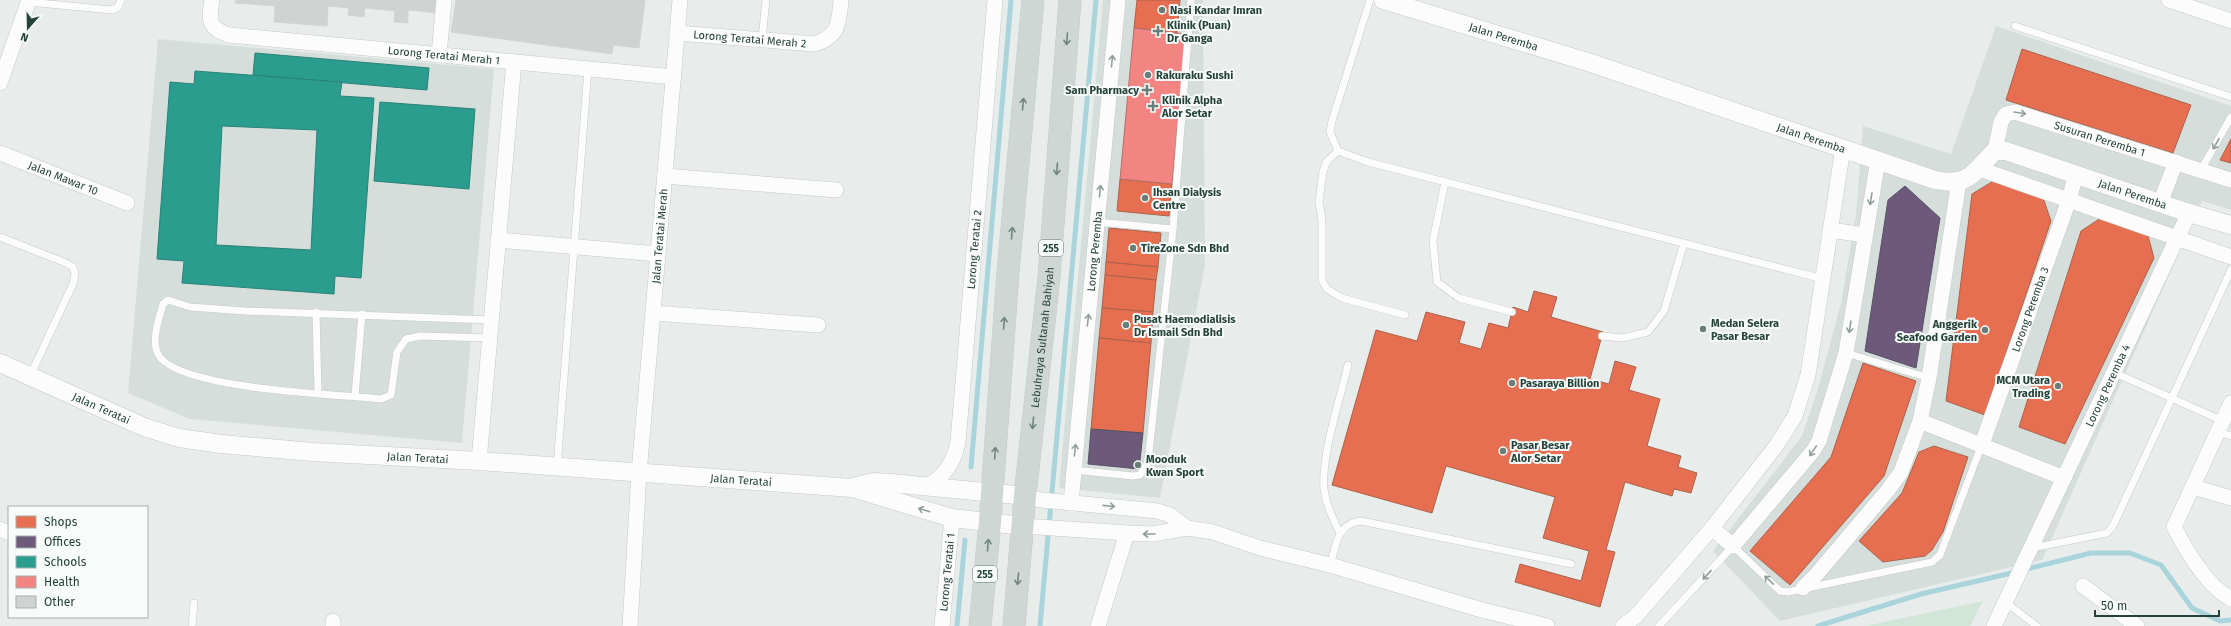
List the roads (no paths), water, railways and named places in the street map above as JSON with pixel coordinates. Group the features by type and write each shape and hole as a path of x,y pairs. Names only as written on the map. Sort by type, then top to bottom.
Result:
{"main road":[{"name":"255","path":"980,626 990,522 1008,272 1033,0"},
{"name":"Lebuhraya Sultanah Bahiyah","path":"1014,626 1031,527 1070,0"}],"street":[{"name":"Lorong Teratai Merah 1","path":"212,0 209,16 210,23 215,29 229,34 674,77"},
{"path":"439,55 444,0"},
{"name":"Jalan Teratai Merah","path":"630,626 640,473 680,0"},
{"name":"Lorong Teratai Merah 2","path":"677,33 814,44 830,37 839,23 841,0"},
{"name":"Lorong Teratai 2","path":"926,486 939,479 945,473 956,453 995,0"},
{"name":"Lorong Peremba","path":"1067,502 1073,470 1118,0"},
{"name":"Jalan Peremba","path":"1383,0 1591,63 1935,180 1959,182"},
{"path":"0,83 29,1"},
{"path":"2174,1 2231,21"},
{"path":"478,461 514,62"},
{"name":"Susuran Peremba 1","path":"1995,151 2001,122 2006,114 2015,112 2231,180"},
{"path":"1623,626 1636,616 1712,528 1776,446 1795,416 1808,376 1843,148"},
{"path":"1803,588 1816,575 1888,490 1901,472 1920,421 1929,378 1959,182 1980,169 1995,151"},
{"name":"Jalan Peremba","path":"1995,151 2017,154 2160,203 2231,225"},
{"name":"Jalan Mawar 10","path":"0,153 127,203"},
{"path":"1712,528 1733,546 1813,451 1819,441 1846,354 1878,160"},
{"path":"2160,203 2176,162"},
{"path":"1980,169 2231,256"},
{"name":"Lorong Peremba 3","path":"1982,444 2069,200 2076,174"},
{"path":"665,176 836,190"},
{"name":"Lorong Peremba 4","path":"1994,626 2027,553 2064,478 2189,212"},
{"path":"1830,230 1865,235"},
{"path":"498,240 658,254"},
{"path":"653,313 818,325"},
{"name":"Jalan Teratai","path":"0,363 144,427 179,438 298,451 478,461 852,488 952,518 1031,527"},
{"path":"2231,403 2224,429 2192,487 2174,527 2210,582 2224,595 2231,598"},
{"path":"1920,421 1982,444 2064,478"},
{"name":"Jalan Teratai","path":"852,488 874,482 992,492 1033,498"},
{"path":"2192,487 2231,498"},
{"path":"1033,498 1158,511 1170,514 1187,528"},
{"name":"Lorong Teratai 1","path":"942,626 952,518"},
{"path":"1031,527 1061,530 1153,534 1187,528 1213,532 1260,548 1330,565 1482,610 1546,626"},
{"path":"1098,626 1128,533"},
{"path":"2083,586 2137,626"}],"lane":[{"path":"29,1 112,10 118,7 121,0"},
{"path":"762,40 766,0"},
{"path":"1073,470 1133,476 1140,475 1145,470 1148,462 1173,229 1191,0"},
{"path":"1370,0 1332,121 1330,132 1338,151 1368,162 1823,279"},
{"path":"2015,26 2231,97"},
{"path":"557,467 588,69"},
{"path":"2201,170 2231,117"},
{"path":"1338,151 1327,161 1322,179 1319,201 1322,220 1322,280 1327,289 1342,298 1405,314"},
{"path":"1444,182 1433,241 1437,282 1459,298 1512,312"},
{"path":"1097,222 1173,229"},
{"path":"0,237 66,263 73,267 75,274 73,284 30,376"},
{"path":"1602,336 1622,338 1648,332 1664,311 1684,243"},
{"path":"2027,553 2107,533 2113,526 2231,270"},
{"path":"489,338 445,338 420,336 406,339 397,352 391,395 381,399 246,386 200,378 172,368 158,356 155,348 159,315 163,304 168,300 190,307 245,311 316,312 491,320"},
{"path":"316,312 318,394"},
{"path":"355,396 362,314"},
{"path":"1846,354 1929,378"},
{"path":"1340,533 1328,507 1324,489 1325,463 1348,366"},
{"path":"2113,372 2171,398 2224,429"},
{"path":"1659,626 1733,546 1780,591 1788,592 1932,562 1940,555 1982,444"},
{"path":"1330,565 1340,533 1351,522 1361,521 1571,564"},
{"path":"2005,602 2037,626"},
{"path":"192,626 194,603"}],"waterway":[{"path":"971,467 1011,0"},
{"path":"1040,626 1096,0"},
{"path":"957,626 965,540"},
{"path":"2023,570 2091,553 2130,553 2161,565 2192,608 2220,621 2231,620"},
{"path":"1818,626 1921,594 2016,572"}],"place":[{"name":"Nasi Kandar Imran","path":"1162,10"},
{"name":"Klinik (Puan) Dr Ganga","path":"1158,31"},
{"name":"Rakuraku Sushi","path":"1148,75"},
{"name":"Sam Pharmacy","path":"1147,90"},
{"name":"Klinik Alpha Alor Setar","path":"1153,106"},
{"name":"Ihsan Dialysis Centre","path":"1145,198"},
{"name":"TireZone Sdn Bhd","path":"1133,248"},
{"name":"Pusat Haemodialisis Dr Ismail Sdn Bhd","path":"1126,325"},
{"name":"Medan Selera Pasar Besar","path":"1703,329"},
{"name":"Anggerik Seafood Garden","path":"1985,330"},
{"name":"Pasaraya Billion","path":"1512,383"},
{"name":"MCM Utara Trading","path":"2058,386"},
{"name":"Pasar Besar Alor Setar","path":"1503,451"},
{"name":"Mooduk Kwan Sport","path":"1138,465"}]}
